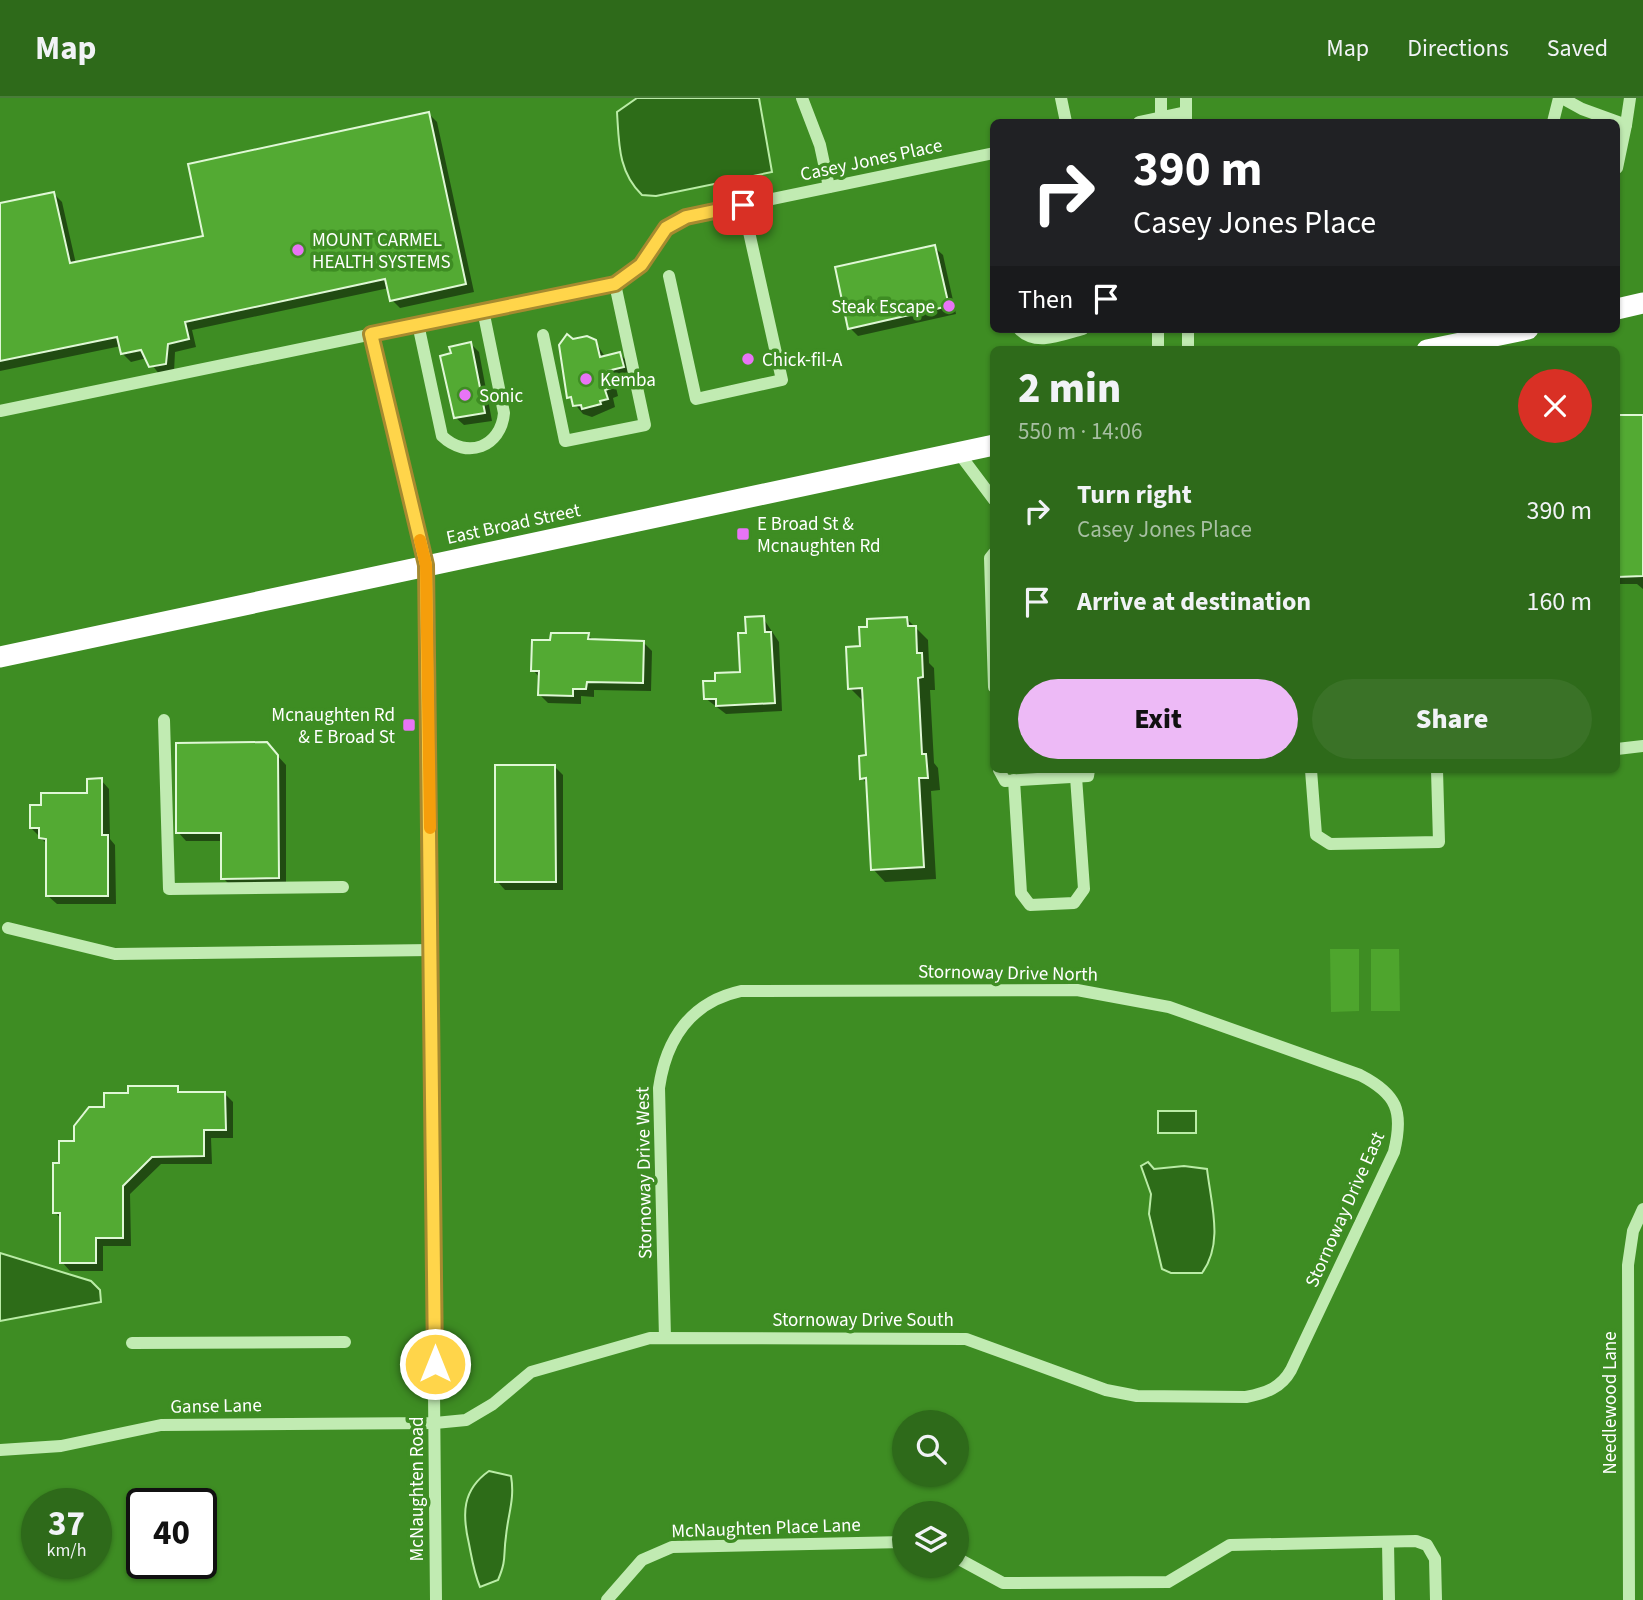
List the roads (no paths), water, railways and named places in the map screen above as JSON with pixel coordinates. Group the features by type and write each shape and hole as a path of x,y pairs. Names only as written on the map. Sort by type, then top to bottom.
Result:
{"highway":[{"path":"1620,308 1643,303"},
{"path":"1446,346 1509,333"},
{"name":"East Broad Street","path":"0,657 990,445"}],"street":[{"path":"802,98 820,145 829,187"},
{"path":"1061,98 1065,119"},
{"path":"1161,98 1161,119"},
{"path":"1186,98 1186,118"},
{"path":"1554,119 1560,98 1610,119"},
{"path":"1620,154 1630,98"},
{"path":"1620,123 1626,125"},
{"name":"Casey Jones Place","path":"0,411 615,284 641,265 666,228 686,217 990,154"},
{"path":"668,276 696,399 782,380 743,205"},
{"path":"543,335 565,441 645,425 615,284"},
{"path":"418,324 442,436 467,450 489,444 503,425 504,412 483,310"},
{"path":"1024,333 1029,337 1049,337 1066,333"},
{"path":"1034,333 1040,337 1049,337"},
{"name":"McNaughten Road","path":"371,334 426,565 432,950 436,1600"},
{"path":"958,452 990,495"},
{"path":"164,720 169,889 343,887"},
{"path":"1620,749 1643,746"},
{"path":"1001,773 1005,780 1076,777 1088,776 1089,773"},
{"path":"1311,773 1315,835 1330,844 1439,842 1437,773"},
{"path":"1014,780 1021,892 1030,905 1074,903 1084,889 1076,777"},
{"path":"8,928 115,954 432,950"},
{"name":"Stornoway Drive North","path":"691,1016 721,995 741,991 1077,990 1169,1007 1360,1075"},
{"name":"Stornoway Drive West","path":"665,1338 659,1088 668,1049 691,1016"},
{"name":"Stornoway Drive East","path":"1291,1370 1394,1152 1400,1128 1391,1097 1380,1086 1360,1075"},
{"name":"Needlewood Lane","path":"1629,1600 1628,1265 1633,1231 1643,1209"},
{"name":"Stornoway Drive South","path":"435,1423 466,1420 493,1404 531,1372 619,1345 665,1338 966,1339 1091,1386 1137,1396 1255,1395 1278,1387 1291,1370"},
{"path":"132,1343 345,1342"},
{"name":"Ganse Lane","path":"0,1450 61,1446 161,1425 435,1423"},
{"path":"969,1565 1003,1583 1168,1582 1230,1545 1416,1541 1432,1550 1436,1600"},
{"name":"McNaughten Place Lane","path":"607,1600 642,1560 672,1547 892,1542"},
{"path":"1388,1542 1389,1600"}],"place":[{"name":"MOUNT CARMEL HEALTH SYSTEMS","path":"298,250"},
{"name":"Steak Escape","path":"949,306"},
{"name":"Chick-fil-A","path":"748,359"},
{"name":"Kemba","path":"586,379"},
{"name":"Sonic","path":"465,395"},
{"name":"E Broad St & Mcnaughten Rd","path":"743,534"},
{"name":"Mcnaughten Rd & E Broad St","path":"409,725"}]}
